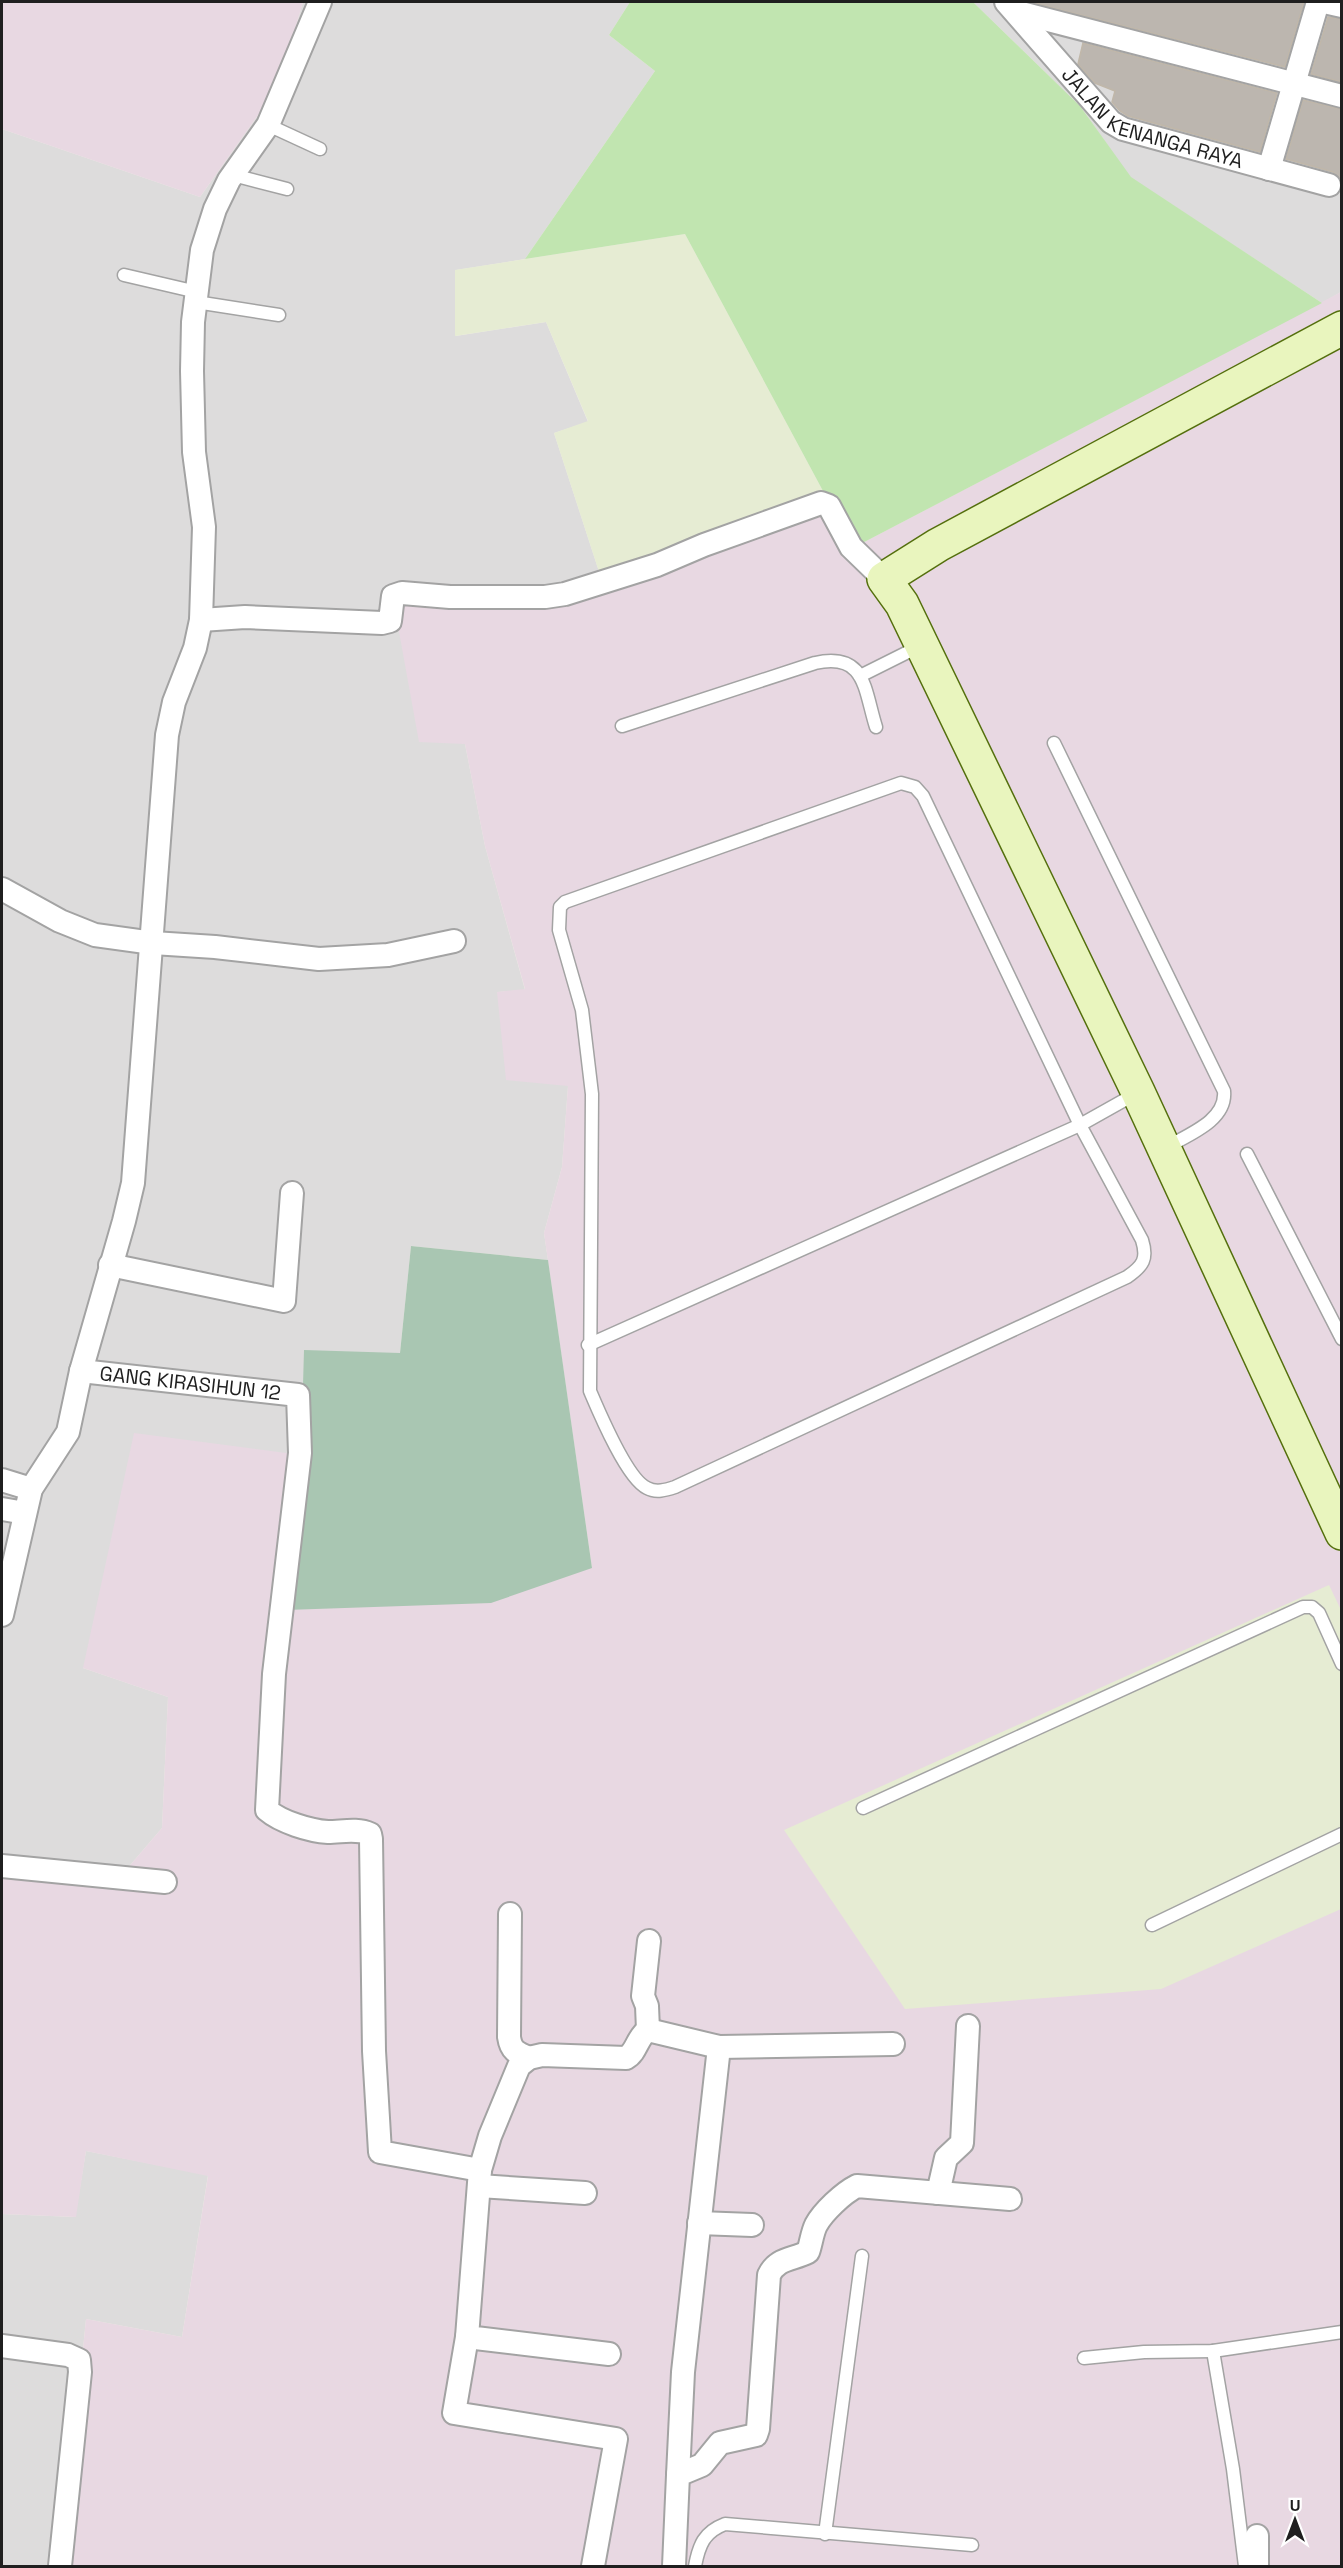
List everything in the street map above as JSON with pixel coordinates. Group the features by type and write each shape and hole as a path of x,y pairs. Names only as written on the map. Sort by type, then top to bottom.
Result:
{"street":[{"path":"2,1608 31,1489 68,1432 81,1371 133,1183 153,943 166,735 174,702 195,648 201,620 204,527 194,452 192,383 193,322 205,240 215,209 233,174 268,125 320,2"},
{"path":"1269,169 1318,2"},
{"path":"1324,2 1341,6"},
{"path":"1011,7 1293,85 1341,96"},
{"name":"JALAN KENANGA RAYA","path":"1011,7 1111,122 1123,129 1329,185"},
{"path":"884,579 938,545 1341,328"},
{"path":"201,620 245,617 382,623 390,621 393,596 402,593 450,597 544,597 565,594 657,565 704,545 821,503 828,506 851,547 896,593 922,645 1138,1092 1341,1533"},
{"path":"2,889 60,921 95,935 153,943 215,947 319,959 388,955 454,941"},
{"path":"110,1264 284,1301 292,1193"},
{"name":"GANG KIRASIHUN 12","path":"81,1371 298,1395 300,1453 274,1674 267,1810 273,1815 326,1832 362,1831 370,1834 372,1839 374,2051 380,2152 480,2178"},
{"path":"2,1480 31,1489"},
{"path":"2,1509 25,1513"},
{"path":"2,1866 165,1882"},
{"path":"510,1914 509,2037 511,2047 515,2052 529,2058"},
{"path":"648,2030 647,2006 644,1996 649,1941"},
{"path":"938,2193 946,2158 962,2143 968,2026"},
{"path":"593,2566 616,2439 454,2413 467,2337 480,2178 508,2090 519,2066 529,2058 542,2055 626,2058 631,2055 642,2034 648,2030 719,2046 893,2043"},
{"path":"674,2566 683,2372 719,2046"},
{"path":"480,2178 585,2193"},
{"path":"678,2475 702,2465 720,2443 750,2438 757,2433 769,2275 773,2267 782,2261 808,2252 815,2227 843,2194 857,2187 1010,2199"},
{"path":"699,2223 752,2225"},
{"path":"467,2337 609,2354"},
{"path":"2,2346 68,2355 78,2360 80,2372 60,2566"},
{"path":"1257,2536 1257,2566"}],"lane":[{"path":"268,125 320,149"},
{"path":"233,174 287,189"},
{"path":"124,275 196,297 279,315"},
{"path":"860,676 922,645"},
{"path":"622,726 815,663 840,660 855,668 860,676 876,727"},
{"path":"1054,743 1224,1091 1225,1099 1220,1113 1164,1149"},
{"path":"908,784 915,787 922,796 1080,1125 1142,1240 1145,1260 1139,1269 1116,1282 665,1491 646,1488 633,1476 604,1424 590,1391 588,1345 592,1094 582,1010 559,930 560,907 565,902 891,785 908,784"},
{"path":"588,1345 1080,1125 1138,1092"},
{"path":"1247,1155 1341,1339"},
{"path":"863,1808 1303,1607 1312,1607 1318,1613 1341,1664"},
{"path":"1152,1925 1341,1834"},
{"path":"825,2534 862,2256"},
{"path":"1084,2358 1144,2352 1213,2351 1341,2332"},
{"path":"1213,2351 1233,2469 1245,2566"},
{"path":"695,2566 703,2539 713,2529 725,2524 972,2545"}],"shaded area":[{"path":"2,2 303,2 278,87 200,197 2,129"},
{"path":"303,2 630,2 609,35 655,71 525,259 456,270 456,336 546,322 588,422 554,433 603,584 465,744 485,846 525,990 498,992 568,1086 562,1167 544,1233 548,1260 411,1246 400,1353 301,1455 83,1668 168,1697 162,1828 114,1884 2,1876 2,129 200,197 278,87"},
{"path":"973,2 1341,2 1341,292 1322,303 1130,177 1080,106"},
{"path":"1341,292 1341,2566 61,2566 86,2319 182,2337 208,2176 86,2151 76,2217 2,2214 2,1876 114,1884 162,1828 168,1697 83,1668 134,1433 301,1455 592,1568 544,1233 562,1167 568,1086 506,1080 497,992 525,989 485,846 465,744 419,742 392,593 549,603 830,504 849,550"},
{"path":"86,2151 208,2175 182,2337 86,2319 61,2566 2,2566 2,2214 75,2217"}],"green space":[{"path":"630,2 973,2 1080,106 1131,177 1322,303 849,550 830,504 685,234 525,259 655,71 609,35"},
{"path":"685,234 830,504 603,584 554,433 588,421 546,322 455,336 455,270"},
{"path":"411,1246 548,1260 592,1568 491,1603 286,1610 301,1455 304,1350 400,1353"},
{"path":"1329,1585 1341,1610 1341,1909 1161,1989 905,2009 784,1830"}],"building":[{"path":"1030,2 1304,2 1285,67"},
{"path":"1328,17 1341,19 1341,82 1311,74"},
{"path":"1083,43 1277,93 1260,152 1128,116 1112,102 1115,91 1095,83 1078,64"},
{"path":"1303,100 1341,109 1341,180 1333,172 1286,159"}]}
